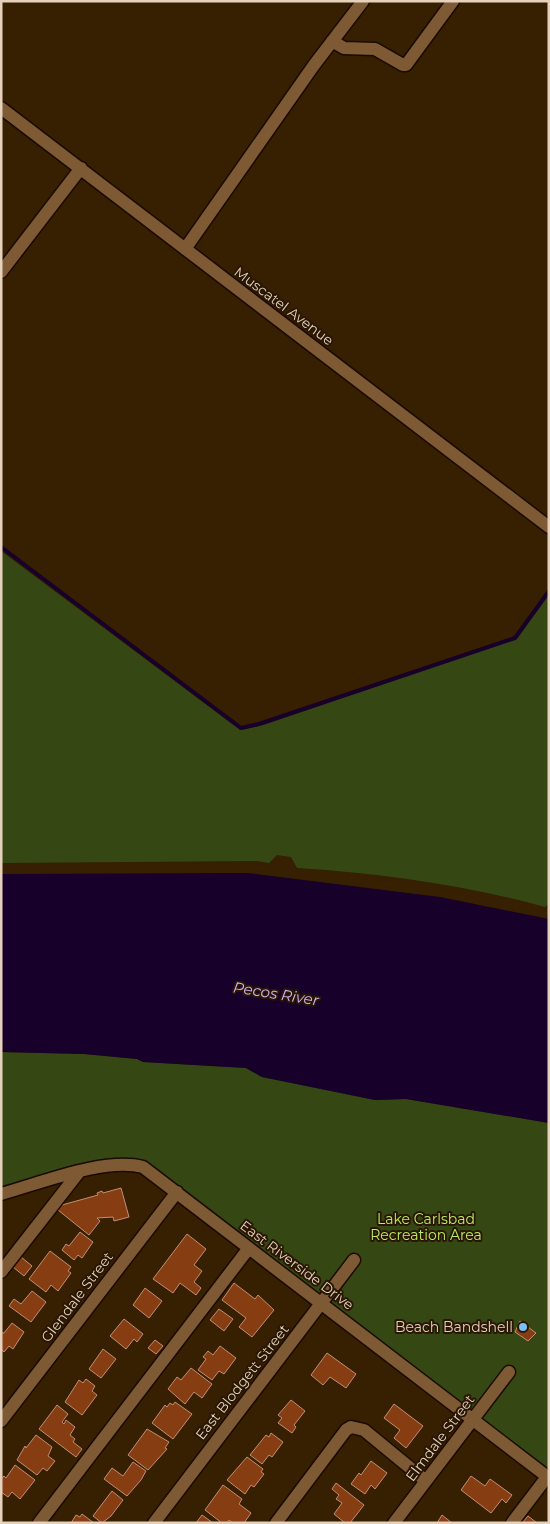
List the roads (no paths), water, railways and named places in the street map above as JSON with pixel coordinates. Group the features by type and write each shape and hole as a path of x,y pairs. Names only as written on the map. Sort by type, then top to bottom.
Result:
{"street":[{"path":"185,249 332,41 363,1"},
{"path":"332,41 344,48 375,49 403,65 406,64 453,1"},
{"name":"Muscatel Avenue","path":"1,108 549,527"},
{"path":"1,272 80,168"},
{"name":"East Riverside Drive","path":"1,1194 108,1165 134,1164 143,1166 548,1477"},
{"path":"1,1272 79,1172"},
{"name":"Glendale Street","path":"1,1421 177,1192"},
{"path":"39,1523 249,1248"},
{"name":"East Blodgett Street","path":"154,1523 354,1260"},
{"name":"Elmdale Street","path":"394,1523 509,1372"},
{"path":"276,1523 346,1430 351,1427 364,1430 426,1481"},
{"path":"512,1523 548,1477"}],"water":[{"name":"Pecos River","path":"247,873 440,897 549,919 549,1123 406,1099 375,1100 262,1077 246,1068 143,1062 137,1059 84,1054 1,1052 1,874"}],"waterway":[{"path":"1,547 241,728 259,724 515,638 549,591"}],"place":[{"name":"Beach Bandshell","path":"523,1327"}],"park label":[{"name":"Lake Carlsbad Recreation Area","path":"426,1228"}]}
